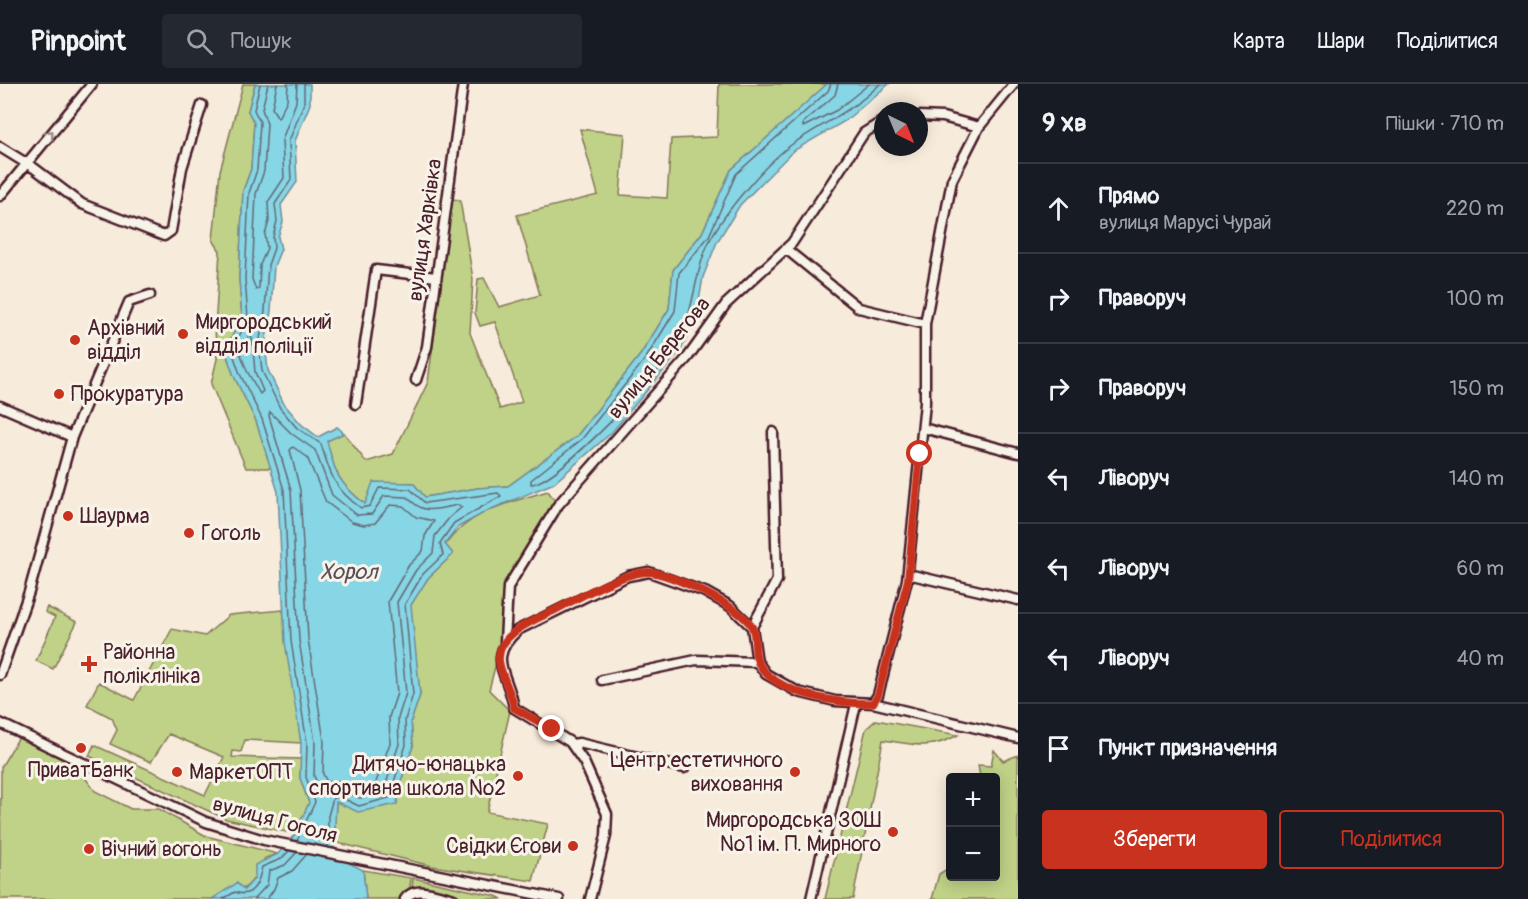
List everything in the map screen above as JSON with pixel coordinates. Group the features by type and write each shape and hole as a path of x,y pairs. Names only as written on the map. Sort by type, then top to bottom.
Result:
{"street":[{"path":"0,196 92,84"},
{"name":"вулиця Харківка","path":"416,380 426,347 463,84"},
{"path":"873,703 878,695 908,574 923,428 925,324 952,180 979,127 1014,84"},
{"path":"0,147 27,163 82,204 164,236 171,231 182,168 202,105"},
{"path":"928,116 943,117 979,127"},
{"name":"вулиця Берегова","path":"572,744 552,729 514,708 499,659 506,641 508,587 558,506 688,357 726,304 786,249 864,133 874,127"},
{"path":"786,249 859,308 925,324"},
{"path":"356,404 376,270 436,277"},
{"path":"0,675 30,592 72,437 129,302 150,295"},
{"path":"0,406 72,437"},
{"path":"923,428 1018,453"},
{"path":"773,432 777,580 752,627 757,662 766,674 798,692 856,704 873,703 1018,738"},
{"path":"506,641 518,630 570,602 628,576 649,572 705,592 730,606 752,627"},
{"path":"908,574 1018,600"},
{"path":"602,680 696,660 757,662"},
{"path":"811,899 856,704"},
{"name":"вулиця Гоголя","path":"0,723 206,822 264,840 389,865 515,895 559,899"},
{"path":"591,899 606,836 607,814 584,762 572,744 579,743 684,768"},
{"path":"405,899 408,894 420,891 454,899"}],"green space":[{"path":"243,84 255,84 248,111 254,123 251,169 243,191 239,279 242,317 225,350 234,376 256,421 272,468 246,468 211,384 217,359 215,329 220,251 213,240 220,171"},
{"path":"719,84 828,84 731,170 702,233 673,270 669,309 641,354 577,436 508,486 478,488 425,497 413,483 398,483 365,504 356,497 339,477 326,441 344,433 366,462 393,454 428,382 452,199 460,200 473,279 470,333 500,409 522,402 495,322 480,326 475,313 478,279 484,278 499,307 540,295 517,215 598,195 580,129 625,134 620,195 667,198 671,139 717,137"},
{"path":"548,491 558,505 508,587 503,636 489,690 510,711 487,812 548,824 533,881 432,866 334,842 336,802 397,803 400,784 413,746 411,721 420,695 410,605 428,578 453,554 445,545 466,523 491,509"},
{"path":"47,607 77,622 53,669 36,661 55,617 45,612"},
{"path":"283,610 301,743 245,740 241,752 233,751 232,757 301,759 300,778 309,803 295,834 226,819 89,756 94,745 205,795 224,757 169,734 151,762 110,744 117,730 112,718 87,705 99,682 134,700 172,629 205,636 229,615"},
{"path":"876,720 958,735 930,745 883,740 853,899 825,899 866,729"},
{"path":"19,737 75,764 95,791 131,809 159,809 206,836 278,854 265,858 255,877 246,887 213,899 0,899 1,767"},
{"path":"994,750 1003,761 1018,755 1018,899 932,899 939,874 946,870 946,881 1000,881 1000,773 979,773 978,765 991,766"},
{"path":"363,870 411,878 409,894 405,899 366,899"},
{"path":"413,878 502,899 473,899 412,888"}],"water":[{"name":"Хорол","path":"255,84 310,84 310,104 295,141 297,182 281,205 283,222 278,237 281,249 274,266 271,311 265,344 268,370 284,404 301,424 318,437 337,427 344,433 327,441 339,477 349,490 365,504 373,482 413,483 425,497 478,488 508,486 577,436 641,354 669,309 673,270 702,233 731,170 827,84 889,84 845,121 793,151 740,205 717,242 703,277 697,313 681,350 612,432 554,483 489,510 458,527 445,544 453,554 428,578 411,605 420,695 411,721 413,746 400,784 397,804 358,812 336,802 334,848 345,861 363,870 366,899 212,899 237,883 244,890 255,878 255,865 278,854 295,834 309,803 300,778 301,743 285,642 278,492 256,421 234,376 225,350 242,317 239,279 243,191 251,169 254,123 248,111"}],"place":[{"name":"Миргородський відділ поліції","path":"183,334"},
{"name":"Архівний відділ","path":"75,340"},
{"name":"Прокуратура","path":"59,394"},
{"name":"Шаурма","path":"68,516"},
{"name":"Гоголь","path":"189,533"},
{"name":"Районна поліклініка","path":"89,664"},
{"name":"ПриватБанк","path":"81,748"},
{"name":"МаркетОПТ","path":"177,772"},
{"name":"Центр естетичного виховання","path":"795,772"},
{"name":"Дитячо-юнацька спортивна школа №2","path":"518,776"},
{"name":"Миргородська ЗОШ №1 ім. П. Мирного","path":"893,832"},
{"name":"Свідки Єгови","path":"573,846"},
{"name":"Вічний вогонь","path":"89,849"}],"route":[{"path":"552,729 514,708 513,697 499,659 506,641 518,630 570,602 628,576 649,572 705,592 730,606 752,627 757,662 766,674 798,692 835,701 856,704 873,703 878,695 908,580 920,454"}]}
